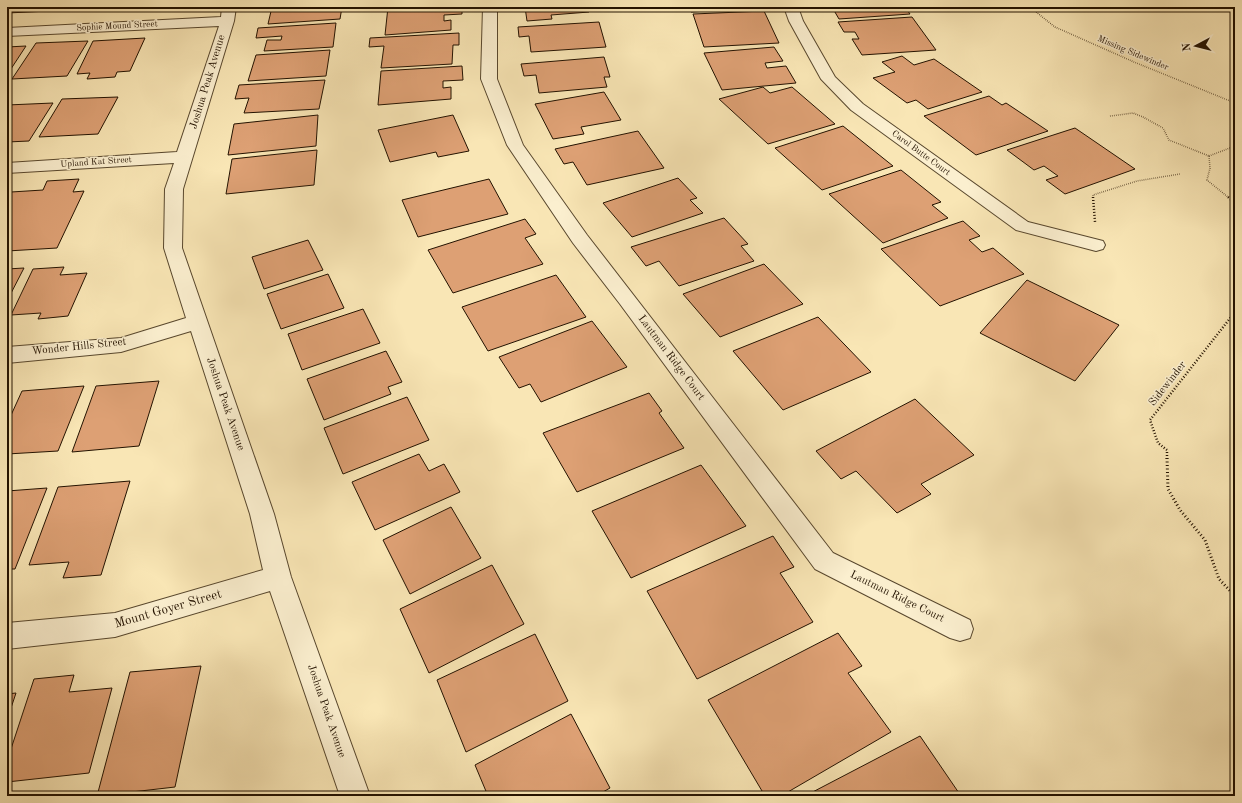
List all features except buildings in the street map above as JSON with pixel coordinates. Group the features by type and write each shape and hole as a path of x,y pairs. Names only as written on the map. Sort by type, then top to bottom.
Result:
{"street":[{"name":"Lautman Ridge Court","path":"490,7 489,79 515,145 580,239 824,562 960,629"},
{"name":"Carol Butte Court","path":"791,7 796,21 829,79 857,107 1022,226 1096,244"},
{"name":"Sophie Mound Street","path":"7,32 228,14"},
{"name":"Joshua Peak Avenue","path":"228,14 174,189 172,248 262,514 278,577 355,796"},
{"name":"Upland Kat Street","path":"7,168 184,157"},
{"name":"Wonder Hills Street","path":"7,355 120,346 197,322"},
{"name":"Mount Goyer Street","path":"7,636 115,625 278,577"}],"path":[{"name":"Missing Sidewinder","path":"1030,7 1055,27 1134,62 1235,103"},
{"path":"1110,116 1133,113 1143,116 1163,128 1169,140 1209,156 1235,146"},
{"path":"1209,156 1210,168 1207,180 1235,203"},
{"path":"1096,244 1093,195 1137,181 1180,174"},
{"name":"Sidewinder","path":"1235,312 1150,420 1158,443 1167,450 1168,489 1180,510 1205,540 1219,579 1235,596"}]}
